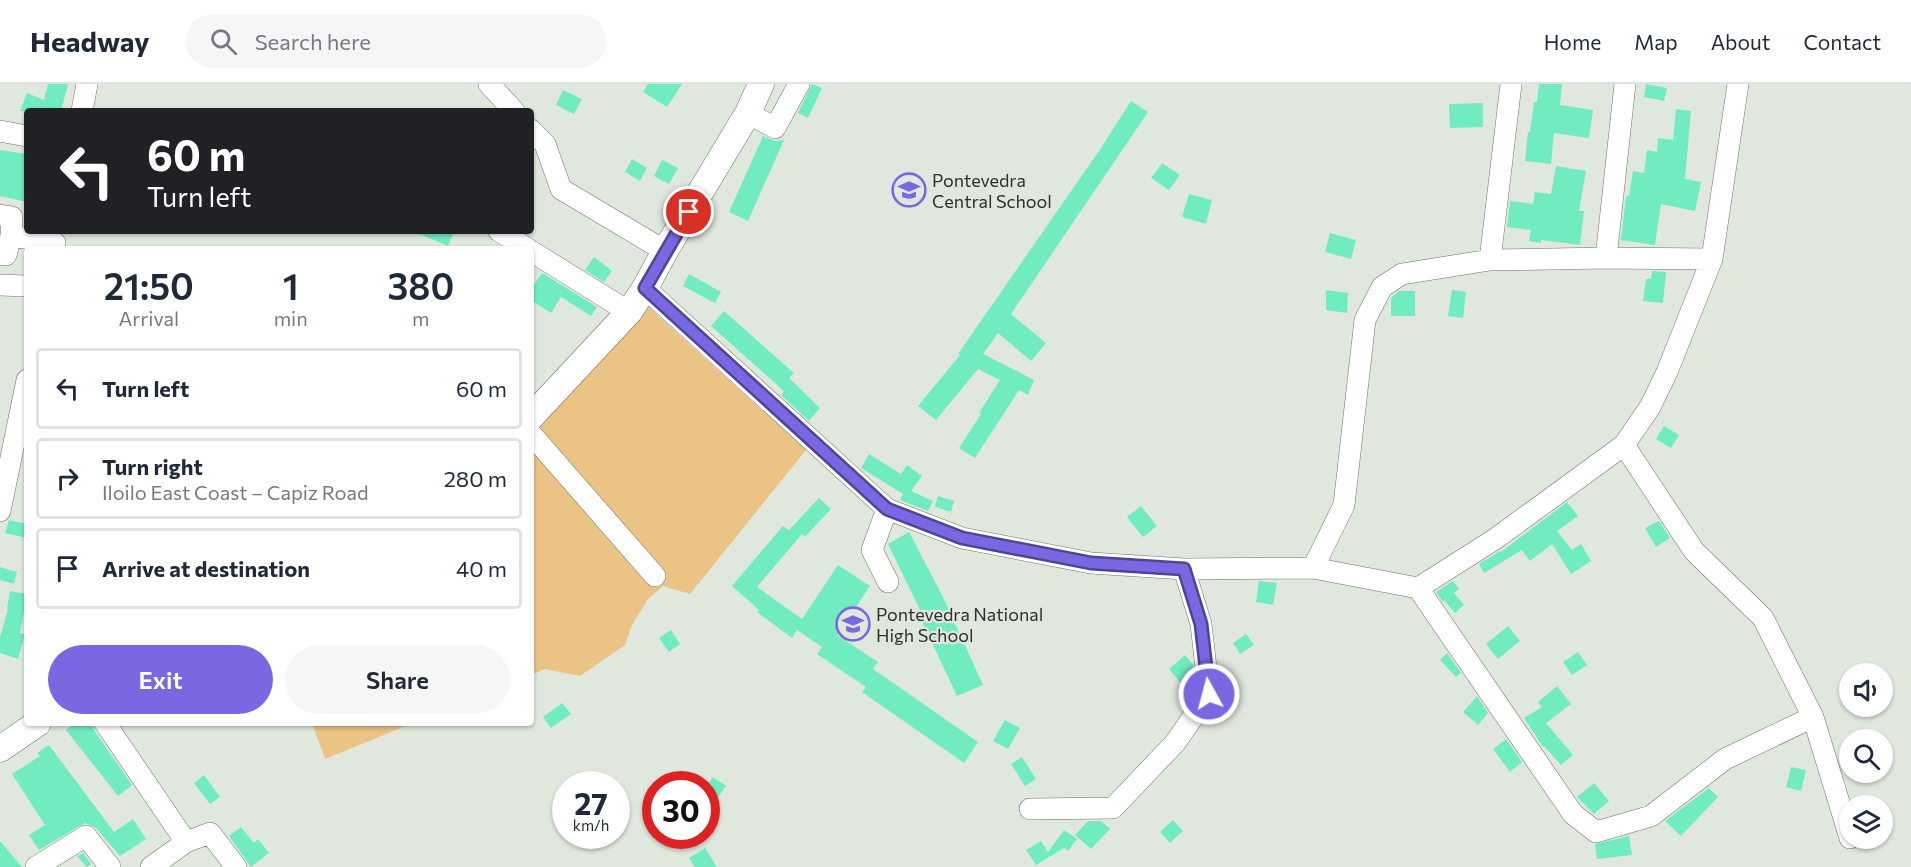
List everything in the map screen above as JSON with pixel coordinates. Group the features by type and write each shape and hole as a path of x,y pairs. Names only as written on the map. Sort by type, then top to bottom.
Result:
{"main road":[{"path":"534,414 629,312 748,113 762,84"},
{"path":"0,748 33,726"}],"street":[{"path":"83,108 87,84"},
{"path":"489,84 511,108"},
{"path":"748,113 775,128 799,84"},
{"path":"1490,260 1511,84"},
{"path":"1606,258 1625,84"},
{"path":"645,288 887,509 962,538 1091,563 1184,569 1312,567 1418,588 1495,539 1624,445 1650,406 1667,372 1712,259 1738,84"},
{"path":"0,131 24,135"},
{"path":"534,133 545,144 561,189 665,251"},
{"path":"0,215 12,217 11,236 6,255 0,254"},
{"path":"504,234 523,246"},
{"path":"11,236 55,241"},
{"path":"534,253 629,312"},
{"path":"1312,567 1344,505 1365,320 1382,287 1402,274 1490,260 1712,259"},
{"path":"0,285 24,286"},
{"path":"0,511 24,395"},
{"path":"534,437 655,576"},
{"path":"1624,445 1694,551 1762,618 1813,717 1839,803"},
{"path":"887,509 872,550 888,582"},
{"path":"1030,809 1113,808 1175,743 1209,694 1201,624 1184,569"},
{"path":"1418,588 1573,814 1596,832 1650,816 1725,759 1813,717"},
{"path":"107,726 186,842"},
{"path":"151,867 186,842 210,833 236,867"},
{"path":"36,867 86,836 110,867"}],"shaded area":[{"path":"644,303 806,450 690,594 663,586 648,599 632,625 625,645 580,676 545,669 534,674 534,430"},
{"path":"313,726 406,726 325,759"}],"building":[{"path":"48,84 68,84 62,107 64,108 24,108 24,111 20,111 27,93 44,100"},
{"path":"648,84 682,84 667,107 643,92"},
{"path":"812,84 822,88 808,118 798,113"},
{"path":"1539,84 1562,84 1560,105 1593,110 1589,138 1554,133 1551,164 1525,161 1528,132 1530,132 1534,102 1537,102"},
{"path":"1646,84 1667,88 1664,101 1644,97"},
{"path":"563,90 582,99 574,114 556,105"},
{"path":"1131,101 1148,112 1011,314 1046,343 1031,361 998,333 983,354 1034,380 1028,395 1019,390 975,458 959,448 1000,380 978,369 936,420 918,406 960,355 958,354"},
{"path":"1483,103 1483,127 1450,128 1449,104"},
{"path":"1676,109 1691,111 1685,179 1701,182 1695,211 1661,204 1655,245 1621,240 1626,196 1629,196 1633,171 1644,173 1647,150 1657,152 1658,138 1673,140"},
{"path":"763,136 775,141 784,140 748,221 729,212"},
{"path":"0,150 24,154 24,201 0,196"},
{"path":"632,159 647,168 640,181 625,172"},
{"path":"662,160 678,168 669,184 654,176"},
{"path":"1162,163 1180,175 1169,190 1151,178"},
{"path":"1556,166 1586,171 1579,211 1584,211 1580,245 1541,240 1541,243 1529,241 1531,230 1507,227 1510,201 1533,204 1535,192 1551,194"},
{"path":"1189,194 1212,200 1206,224 1182,217"},
{"path":"1330,233 1356,240 1351,259 1325,252"},
{"path":"420,234 453,234 448,246"},
{"path":"594,257 612,271 604,282 585,270"},
{"path":"1652,271 1666,272 1663,303 1643,301 1646,279 1651,279"},
{"path":"542,273 597,307 591,316 561,297 551,313 534,302 534,285"},
{"path":"689,274 721,292 715,303 683,286"},
{"path":"1326,290 1348,293 1347,313 1326,310"},
{"path":"1452,290 1466,292 1463,318 1448,316"},
{"path":"1399,291 1415,291 1415,316 1391,316 1391,298"},
{"path":"724,311 794,373 789,378 820,408 809,421 781,395 784,391 711,326"},
{"path":"1664,426 1679,435 1671,448 1656,439"},
{"path":"869,454 901,474 907,465 922,476 911,491 933,501 928,511 900,500 903,494 861,468"},
{"path":"938,496 954,501 951,512 935,507"},
{"path":"819,498 831,509 805,537 802,534 757,587 802,619 838,565 870,586 837,635 878,662 873,669 978,742 964,763 862,692 866,687 817,654 822,647 797,630 792,638 757,612 759,610 732,586 783,526 789,530"},
{"path":"1567,502 1578,516 1557,531 1572,550 1581,544 1591,561 1571,574 1552,544 1530,561 1522,550 1484,573 1479,564 1501,552"},
{"path":"1141,506 1157,526 1143,537 1127,517"},
{"path":"9,520 24,523 24,537 5,533"},
{"path":"1659,521 1670,538 1656,547 1645,528"},
{"path":"909,532 944,599 983,685 957,696 917,611 920,610 888,544"},
{"path":"0,567 17,572 14,584 0,580"},
{"path":"1259,581 1277,583 1273,605 1256,602"},
{"path":"1453,581 1459,589 1454,593 1464,605 1455,613 1436,592"},
{"path":"10,591 24,593 20,633 24,634 24,638 18,659 0,653 0,637"},
{"path":"1508,626 1520,641 1498,659 1486,644"},
{"path":"671,630 680,644 669,652 659,638"},
{"path":"1246,634 1254,645 1240,654 1233,643"},
{"path":"1578,652 1587,665 1572,675 1563,662"},
{"path":"1447,653 1461,673 1456,677 1440,660"},
{"path":"1185,655 1193,665 1195,680 1185,688 1169,669"},
{"path":"1557,686 1571,704 1546,723 1573,755 1561,765 1543,747 1524,718 1542,707 1538,702"},
{"path":"1477,696 1488,713 1478,725 1463,712"},
{"path":"562,703 571,714 551,728 543,717"},
{"path":"1005,720 1020,728 1008,749 993,741"},
{"path":"72,726 93,726 132,785 118,796 66,730"},
{"path":"1506,739 1522,762 1510,772 1493,749"},
{"path":"49,745 114,832 133,819 146,839 120,856 96,828 85,823 39,850 29,835 45,825 12,774 40,756 37,753"},
{"path":"1022,757 1036,779 1025,786 1011,764"},
{"path":"1791,767 1806,770 1801,791 1786,787"},
{"path":"204,775 220,797 210,804 194,783"},
{"path":"720,782 726,786 720,794"},
{"path":"1594,783 1609,801 1594,814 1577,797"},
{"path":"1709,788 1718,797 1681,836 1665,821"},
{"path":"1173,820 1183,831 1170,843 1160,832"},
{"path":"1088,821 1101,821 1110,829 1091,849 1075,835"},
{"path":"241,827 254,843 258,839 269,853 251,867 229,836"},
{"path":"1064,830 1077,839 1068,851 1064,848 1036,865 1026,850 1041,841 1048,852"},
{"path":"1629,836 1632,855 1597,859 1595,844"},
{"path":"0,841 22,867 0,867"},
{"path":"706,849 717,867 695,867 689,858"},
{"path":"83,853 91,864 87,867 77,856"}],"place":[{"name":"Pontevedra Central School","path":"909,190"},
{"name":"Pontevedra National High School","path":"853,624"}],"route":[{"path":"689,212 645,288 887,509 962,538 1091,563 1184,569 1201,624 1209,694"}]}
